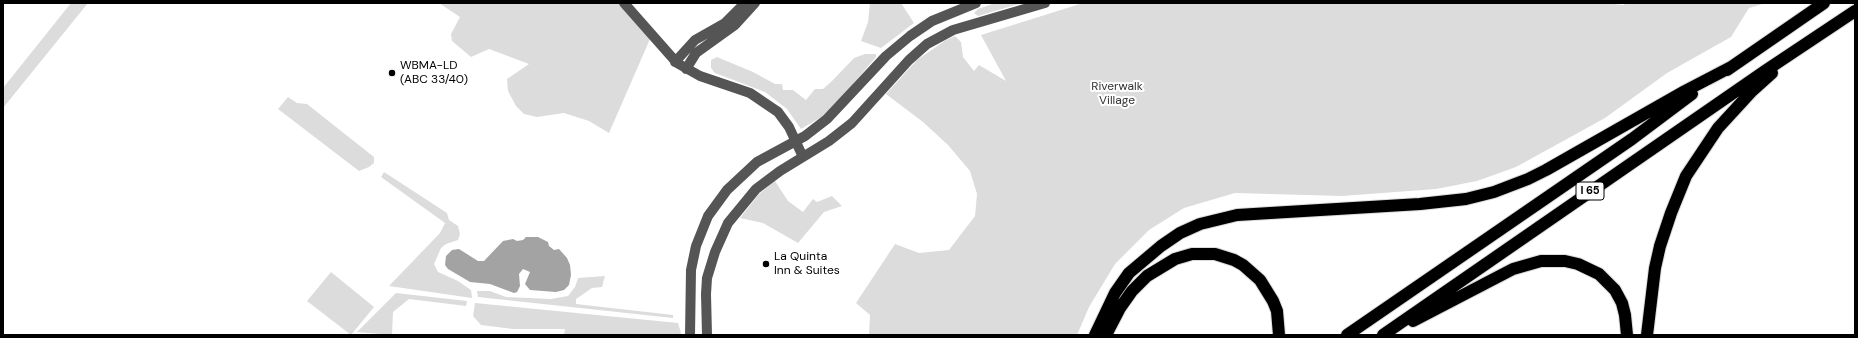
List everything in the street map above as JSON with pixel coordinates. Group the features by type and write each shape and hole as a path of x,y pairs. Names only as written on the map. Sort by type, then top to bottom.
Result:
{"highway":[{"name":"I 65","path":"1348,335 1632,139 1824,3"},
{"name":"I 65","path":"1387,332 1765,71 1790,56 1855,11"},
{"path":"1647,335 1655,268 1660,246 1670,212 1686,176 1705,145 1726,117 1790,56"},
{"path":"1095,335 1115,293 1129,273 1161,246 1180,233 1200,224 1237,215 1420,204 1466,199 1494,192 1540,173 1695,85 1733,66"},
{"path":"1106,335 1120,308 1132,291 1147,276 1175,259 1192,254 1215,254 1234,260 1252,271 1260,280 1273,301 1277,311 1279,335"},
{"path":"1387,332 1431,313 1513,269 1529,264 1553,260 1578,264 1599,274 1607,282 1622,303 1627,335"},
{"path":"1650,311 1655,335"}],"street":[{"path":"624,3 675,62 700,76 750,93 763,100 783,117 796,140 803,157"},
{"path":"675,62 695,40 725,23 744,3"},
{"path":"686,69 696,53 735,25 755,3"},
{"path":"690,335 691,270 698,241 708,216 727,190 740,175 757,162 796,140 827,119 886,56 902,42 932,21 961,5 976,3"},
{"path":"707,335 707,278 715,252 728,223 756,189 774,174 833,138 852,123 922,48 941,35 965,26 1045,3"},
{"path":"961,5 965,26"}],"green space":[{"path":"71,3 88,3 3,108 3,88"},
{"path":"439,3 619,3 650,39 609,133 589,121 564,113 537,117 524,114 516,106 508,91 507,79 529,64 489,49 471,57 452,41 451,34 460,17"},
{"path":"870,3 901,3 914,23 881,48 861,41 868,22"},
{"path":"995,3 1022,3 978,16 974,13 978,9"},
{"name":"Riverwalk Village","path":"1083,3 1605,3 1623,5 1627,3 1766,3 1749,8 1731,37 1667,73 1605,118 1516,167 1477,181 1436,189 1342,196 1235,193 1184,208 1149,230 1115,264 1089,307 1077,335 869,335 870,315 856,303 895,244 919,253 949,250 975,216 977,194 970,171 948,145 923,122 886,94 917,60 946,40 955,36 961,42 963,57 974,71 979,65 1006,81 981,35"},
{"path":"865,54 876,54 876,57 828,113 801,129 787,109 765,92 715,73 711,68 711,60 717,57 753,72 775,84 782,84 783,90 793,90 806,100 815,89 823,89 854,58"},
{"path":"288,97 297,103 307,104 374,157 374,163 359,171 278,109"},
{"path":"384,172 447,213 449,220 458,226 460,234 458,240 446,244 441,248 434,264 438,272 458,281 471,290 472,298 389,286 440,233 445,223 381,177"},
{"path":"775,181 788,201 803,212 813,199 817,202 832,196 842,206 824,212 798,243 763,223 740,218 759,194"},
{"path":"331,272 374,307 351,335 307,301"},
{"path":"605,276 602,287 592,288 576,299 576,304 673,315 673,318 478,297 477,291 490,291 506,297 551,299 568,296 575,287 578,278"},
{"path":"396,293 467,301 466,306 409,299 393,312 392,335 357,332"},
{"path":"475,303 678,323 681,333 679,335 564,335 565,329 513,329 481,325 473,316"}],"shaded area":[{"path":"526,237 538,237 548,242 549,246 554,250 559,249 567,258 570,265 571,275 569,285 564,290 556,292 530,290 525,284 530,272 523,269 519,274 520,286 517,292 514,293 490,284 470,282 448,269 445,265 446,256 452,250 459,249 478,261 484,261 503,241 513,239 517,241 523,240"}],"place":[{"name":"WBMA-LD (ABC 33/40)","path":"392,73"},
{"name":"La Quinta Inn & Suites","path":"766,264"}]}
